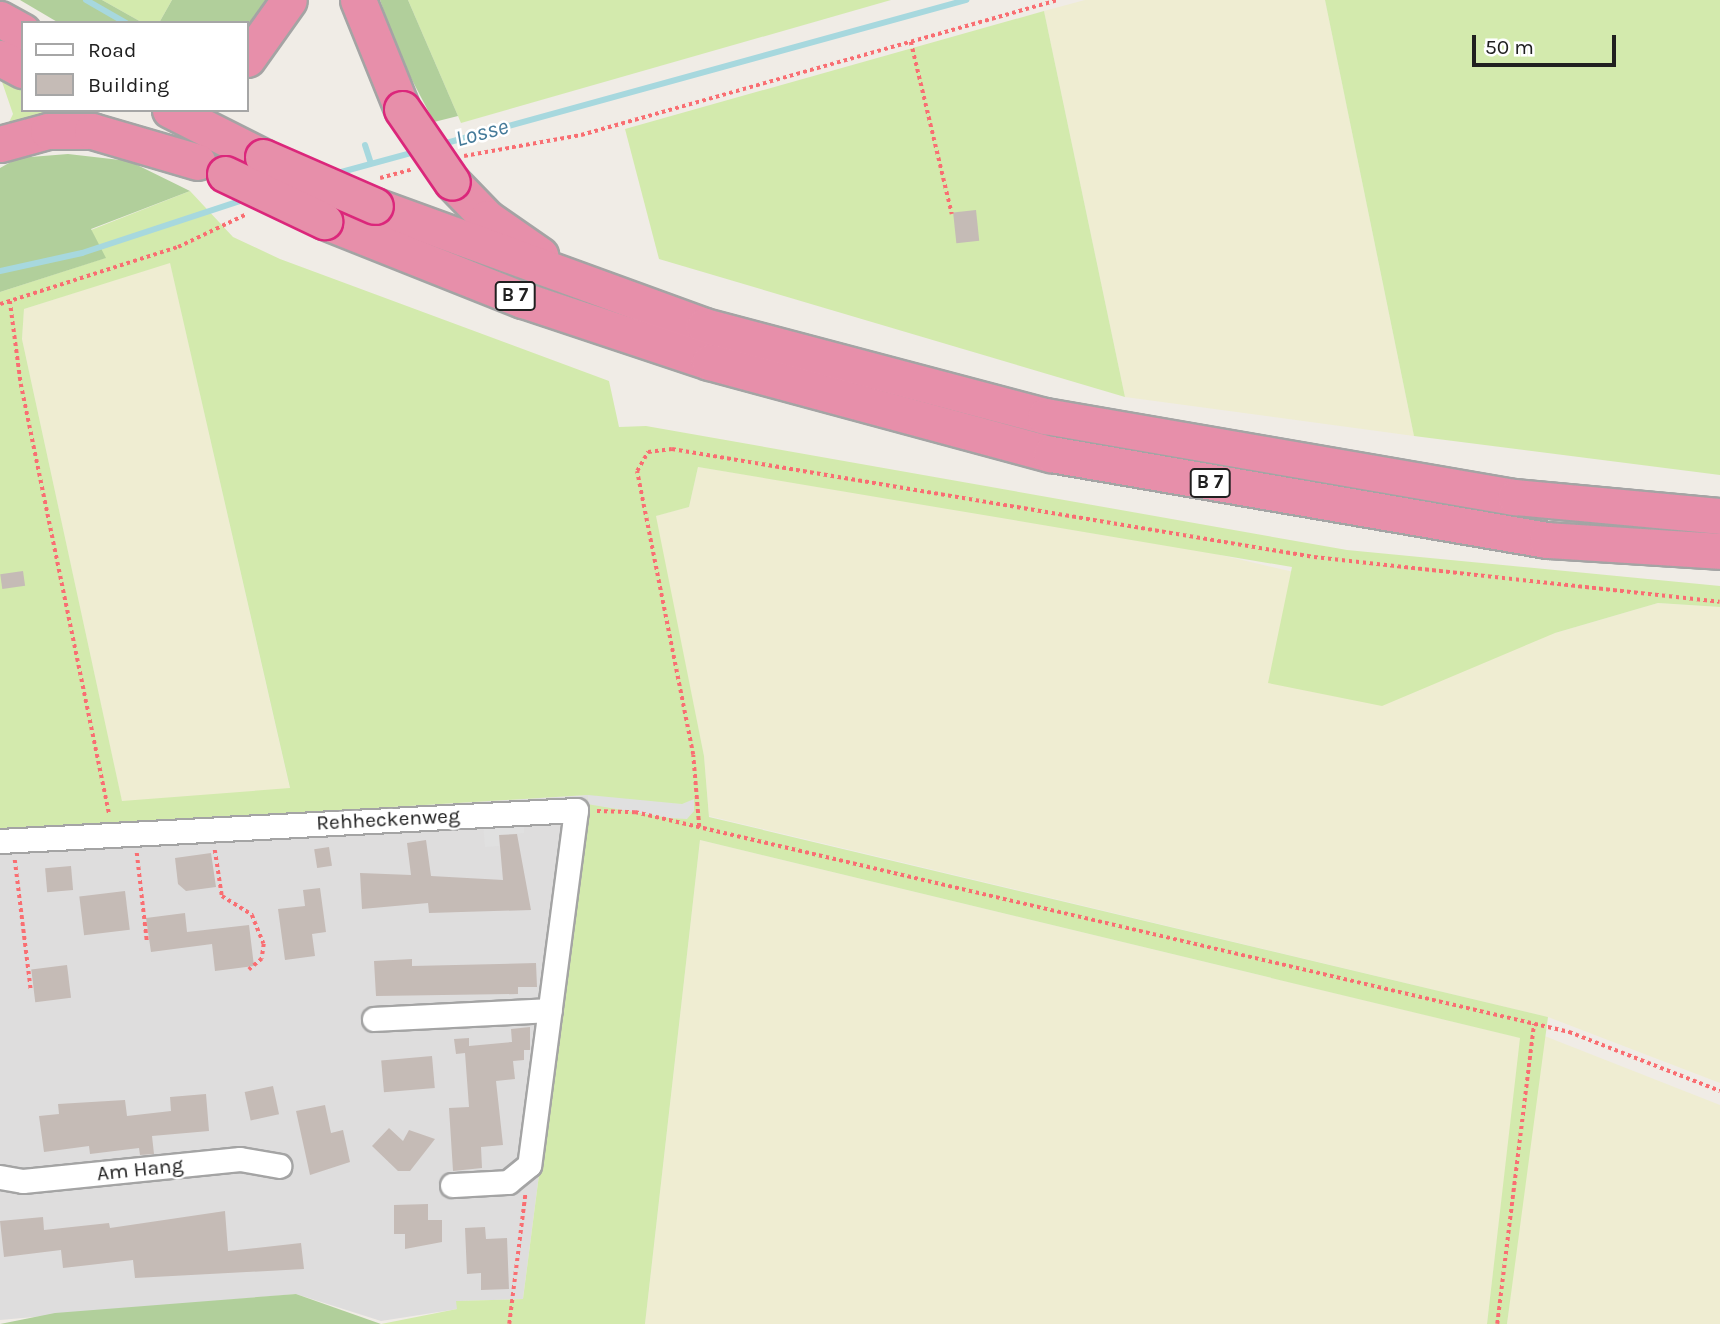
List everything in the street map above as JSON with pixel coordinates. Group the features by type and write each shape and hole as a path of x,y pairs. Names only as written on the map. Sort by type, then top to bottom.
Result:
{"highway":[{"path":"248,58 289,0"},
{"path":"358,0 402,109 452,182 502,229 596,291"},
{"path":"0,19 21,31"},
{"path":"0,58 21,69"},
{"name":"B 7","path":"102,112 324,221 696,358 1051,454 1546,540 1720,551"},
{"name":"B 7","path":"174,112 263,157 375,206 596,291 784,351 1045,416 1515,497 1720,516"},
{"path":"0,144 48,131 92,131 212,168"}],"street":[{"name":"Rehheckenweg","path":"7,848 111,832 576,810"},
{"path":"452,1185 508,1182 529,1165 576,810"},
{"path":"374,1019 550,1010"},
{"name":"Am Hang","path":"0,1177 23,1181 240,1160 279,1166"}],"path":[{"path":"474,153 581,135 1059,0"},
{"path":"911,42 952,214"},
{"path":"0,304 168,250 234,219"},
{"path":"10,301 111,832"},
{"path":"699,827 693,755 637,471 648,452 672,449 1314,557 1720,602"},
{"path":"576,810 635,812 1534,1024 1720,1091"},
{"path":"137,847 147,941"},
{"path":"7,848 31,990"},
{"path":"216,854 222,896 252,915 264,944 262,959 249,970"},
{"path":"1497,1324 1534,1024"},
{"path":"509,1324 529,1165"}],"shaded area":[{"path":"1085,0 1325,0 1414,436 1125,397 1044,11"},
{"path":"170,262 290,789 122,802 22,339 24,309"},
{"path":"698,467 1148,538 1555,633 1658,603 1720,607 1720,1083 1548,1017 709,816 704,756 655,516 689,507"},
{"path":"588,795 523,1299 457,1301 458,1309 381,1321 296,1294 0,1320 0,831"},
{"path":"588,795 682,804 694,799 694,811 687,819 669,818 587,804"},
{"path":"524,820 524,833 499,835 499,846 485,847 483,822"},
{"path":"700,840 1521,1038 1487,1324 645,1324"},
{"path":"1542,1035 1720,1105 1720,1324 1507,1324"}],"green space":[{"path":"20,0 102,0 139,21 56,21"},
{"path":"102,0 172,0 160,21 139,21"},
{"path":"172,0 271,0 248,33 248,21 160,21"},
{"path":"380,0 408,0 458,116 434,122 401,59"},
{"path":"408,0 891,0 461,123"},
{"path":"1325,0 1720,0 1720,475 1414,436"},
{"path":"1044,11 1125,397 659,259 625,129"},
{"path":"0,76 21,88 21,112 66,112 86,123 0,141 13,114"},
{"path":"68,154 129,161 190,191 91,229 106,258 0,292 0,168 18,158"},
{"path":"190,191 233,237 280,259 609,381 619,427 646,426 1347,550 1720,586 1720,607 1658,603 1555,633 1382,706 1268,683 1292,567 698,467 689,507 656,516 704,756 709,817 1548,1017 1507,1324 1487,1324 1520,1038 700,840 645,1324 381,1324 457,1309 456,1301 523,1299 588,795 0,831 0,292 105,258 91,230","holes":["170,263 290,788 122,801 22,339 24,309"]},
{"path":"296,1294 381,1324 0,1324 55,1313"}],"building":[{"path":"976,210 979,241 956,243 953,212"},
{"path":"23,571 25,586 2,589 0,574"},
{"path":"517,834 531,910 429,913 428,903 362,909 360,873 411,875 407,843 426,840 431,876 503,880 499,835"},
{"path":"329,847 332,866 317,868 314,849"},
{"path":"211,853 216,887 186,891 178,884 175,858"},
{"path":"71,866 73,890 47,892 45,868"},
{"path":"320,888 326,932 312,934 315,956 285,960 278,909 305,906 303,890"},
{"path":"125,891 130,930 84,935 79,897"},
{"path":"185,913 187,932 249,925 254,966 215,971 212,944 151,952 146,918"},
{"path":"412,959 412,966 536,963 537,987 518,987 518,994 376,996 374,961"},
{"path":"67,965 71,998 35,1002 31,969"},
{"path":"530,1027 530,1050 524,1050 524,1060 513,1061 515,1079 496,1081 503,1145 481,1147 482,1168 453,1171 449,1108 469,1107 465,1053 456,1054 454,1039 469,1038 469,1046 512,1042 511,1029"},
{"path":"432,1056 435,1088 384,1092 381,1060"},
{"path":"273,1086 279,1114 251,1120 245,1092"},
{"path":"206,1094 209,1131 152,1136 154,1154 140,1155 139,1148 90,1154 89,1146 44,1152 39,1116 59,1114 58,1104 125,1100 127,1116 171,1111 170,1097"},
{"path":"325,1105 331,1133 343,1130 350,1162 310,1175 296,1111"},
{"path":"389,1128 403,1141 409,1130 435,1139 410,1171 398,1171 372,1146"},
{"path":"428,1204 428,1220 442,1220 442,1242 405,1249 405,1234 394,1234 394,1205"},
{"path":"225,1211 228,1251 301,1243 304,1269 135,1278 133,1260 63,1268 61,1250 4,1257 0,1221 43,1217 44,1230 109,1223 110,1228"},
{"path":"485,1227 486,1239 507,1238 509,1289 481,1290 481,1273 467,1274 465,1228"}],"waterway":[{"path":"86,0 123,21"},
{"name":"Losse","path":"439,145 966,0"},
{"path":"365,145 371,163"},
{"name":"Losse","path":"334,174 418,151"},
{"name":"Losse","path":"0,271 82,253 246,199"}]}
